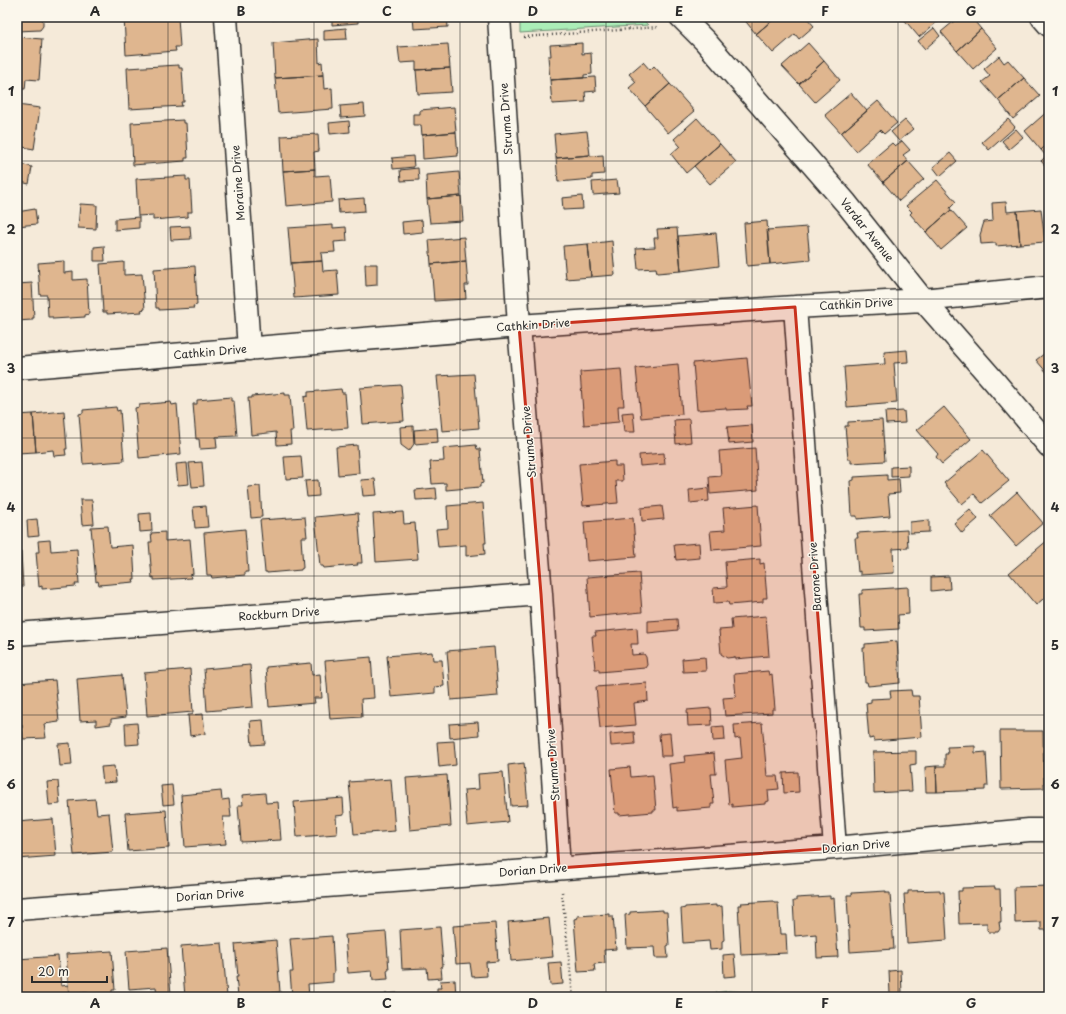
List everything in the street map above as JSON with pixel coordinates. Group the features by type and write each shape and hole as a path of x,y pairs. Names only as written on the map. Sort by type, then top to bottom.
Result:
{"street":[{"name":"Moraine Drive","path":"226,17 250,349"},
{"name":"Struma Drive","path":"499,17 519,326 541,594 559,868"},
{"path":"1042,17 1049,25"},
{"name":"Vardar Avenue","path":"684,20 705,41 846,203 923,300 1049,446"},
{"name":"Cathkin Drive","path":"17,368 519,326 795,307 923,300 1049,287"},
{"name":"Barone Drive","path":"795,307 835,848"},
{"name":"Rockburn Drive","path":"17,634 541,594"},
{"name":"Dorian Drive","path":"17,909 835,848 1029,830 1049,830"}],"path":[{"path":"500,39 648,29 684,20"},
{"path":"559,868 573,997"}],"highlighted area":[{"path":"795,307 835,848 559,868 541,594 519,326"}],"green space":[{"path":"520,17 640,17 648,25 520,33"},
{"path":"728,991 792,994 819,997 692,997"}],"building":[{"path":"17,17 40,17 43,21 43,26 40,30 17,31"},
{"path":"124,17 178,17 180,47 175,47 176,51 126,55"},
{"path":"272,17 313,17 272,20"},
{"path":"332,17 358,17 358,23 332,25"},
{"path":"413,17 447,17 448,27 414,29"},
{"path":"742,17 776,17 756,34"},
{"path":"776,17 806,17 814,26 799,39 795,34 773,53 756,34"},
{"path":"902,17 943,17 919,37"},
{"path":"959,17 971,17 981,29 957,51 941,32"},
{"path":"346,28 347,39 324,40 324,30"},
{"path":"934,28 940,36 925,49 918,41"},
{"path":"981,29 997,48 973,69 957,51"},
{"path":"17,37 42,39 39,80 26,79 25,89 17,89"},
{"path":"318,39 319,63 322,62 323,75 275,78 273,43"},
{"path":"582,43 582,54 591,53 592,74 584,75 584,78 550,80 548,56 551,56 550,45"},
{"path":"808,43 824,61 799,84 782,66"},
{"path":"448,44 450,68 416,70 416,62 400,63 398,47"},
{"path":"999,56 1004,63 1008,60 1024,78 998,100 982,82 990,76 984,69"},
{"path":"824,61 840,80 815,102 799,84"},
{"path":"643,62 650,70 654,66 670,84 645,106 629,88 636,82 629,74"},
{"path":"179,65 179,68 182,68 184,102 181,102 182,106 129,109 127,68"},
{"path":"450,68 452,92 418,94 416,70"},
{"path":"323,75 324,89 332,88 333,109 278,113 275,78"},
{"path":"595,77 596,91 585,92 586,102 552,104 550,80"},
{"path":"1024,78 1040,96 1013,119 998,100"},
{"path":"670,84 694,111 668,133 645,106"},
{"path":"851,93 867,111 841,133 825,115"},
{"path":"878,101 897,123 884,134 880,130 856,151 841,133"},
{"path":"364,104 365,116 341,118 340,106"},
{"path":"17,105 40,108 34,149 17,146"},
{"path":"454,107 456,132 422,135 421,125 413,125 413,114 420,114 420,110"},
{"path":"1049,110 1049,142 1041,150 1025,131"},
{"path":"697,118 720,144 686,173 671,154 680,146 674,139"},
{"path":"1008,119 1015,127 989,150 982,142"},
{"path":"183,120 183,123 186,123 188,158 185,158 185,161 133,165 131,123"},
{"path":"905,120 913,129 899,141 891,132"},
{"path":"349,121 350,132 330,134 329,123"},
{"path":"1016,129 1023,137 1009,149 1002,141"},
{"path":"587,131 590,155 556,158 554,134"},
{"path":"456,132 458,156 423,159 422,135"},
{"path":"318,134 319,151 314,152 315,169 283,171 281,136"},
{"path":"902,141 910,150 903,155 908,161 883,182 867,164 892,143 895,146"},
{"path":"1049,142 1049,170 1041,161 1046,156 1041,150"},
{"path":"720,144 736,162 710,184 694,166"},
{"path":"950,153 957,161 940,176 933,167"},
{"path":"603,155 604,174 592,175 592,179 558,182 556,158"},
{"path":"413,156 414,167 393,169 392,158"},
{"path":"908,161 924,179 899,201 883,182"},
{"path":"17,163 32,167 29,184 17,181"},
{"path":"418,168 419,180 401,181 400,170"},
{"path":"315,169 315,176 330,175 332,202 286,206 283,171"},
{"path":"459,172 461,196 427,199 426,175"},
{"path":"186,176 186,180 190,180 192,212 188,212 188,217 153,220 153,215 138,216 136,179"},
{"path":"617,180 619,193 593,195 592,182"},
{"path":"937,180 956,202 950,208 951,210 926,232 910,214 912,212 906,206"},
{"path":"461,196 463,221 430,223 427,199"},
{"path":"582,196 583,209 563,210 562,198"},
{"path":"364,198 365,211 339,213 338,200"},
{"path":"1006,202 1007,212 1017,211 1020,244 996,246 996,243 981,244 980,235 984,222 993,221 992,203"},
{"path":"80,204 97,205 96,229 78,228"},
{"path":"35,209 37,224 17,226 17,212"},
{"path":"1041,209 1045,242 1020,244 1017,211"},
{"path":"951,210 967,228 941,250 926,232"},
{"path":"139,217 139,228 115,230 115,219"},
{"path":"422,220 423,232 403,234 402,222"},
{"path":"767,221 770,264 747,266 744,223"},
{"path":"333,225 333,228 346,227 347,241 334,242 335,252 321,253 322,261 291,263 288,228"},
{"path":"190,226 191,239 171,240 170,227"},
{"path":"807,227 810,260 770,264 767,230"},
{"path":"677,228 681,271 657,273 656,268 638,269 636,248 655,247 654,238 658,238 657,229"},
{"path":"716,233 719,266 681,271 678,236"},
{"path":"464,237 466,261 431,264 429,240"},
{"path":"612,241 615,275 591,277 588,244"},
{"path":"588,244 591,277 566,279 563,246"},
{"path":"104,246 105,261 94,261 94,247"},
{"path":"64,261 64,273 73,272 73,280 87,279 89,314 85,315 85,317 53,319 53,317 48,317 47,295 40,295 38,263"},
{"path":"322,261 323,271 337,270 339,295 294,298 291,263"},
{"path":"466,261 468,285 465,285 466,299 434,301 431,264"},
{"path":"124,262 124,275 142,274 145,309 141,310 142,312 107,314 107,312 103,312 100,264"},
{"path":"365,264 377,264 377,285 366,286"},
{"path":"195,266 197,305 193,306 194,308 159,310 159,308 156,308 154,269"},
{"path":"32,283 34,318 32,318 32,320 17,321 17,284"},
{"path":"907,350 908,362 894,363 897,403 847,407 844,367 885,364 884,352"},
{"path":"1049,350 1049,375 1036,360"},
{"path":"747,358 752,406 747,406 748,409 726,410 726,408 697,410 693,363"},
{"path":"678,364 682,414 641,418 636,368"},
{"path":"621,369 624,406 618,406 619,422 584,425 580,372"},
{"path":"474,374 479,428 442,431 437,376"},
{"path":"401,385 404,421 363,424 360,388"},
{"path":"341,389 342,393 345,393 348,428 307,431 304,397 308,396 308,392"},
{"path":"285,393 285,395 290,395 293,431 290,431 291,444 277,445 276,432 251,435 248,398 252,398 252,396"},
{"path":"231,397 231,401 234,401 237,436 216,437 217,448 200,449 199,439 196,439 193,404 197,404 197,400"},
{"path":"171,402 172,405 177,404 181,454 139,458 135,408 139,407 139,405"},
{"path":"116,407 117,411 120,410 124,461 83,464 79,414 83,413 83,410"},
{"path":"944,407 971,439 942,464 936,457 938,454 917,430"},
{"path":"64,411 67,449 65,449 66,455 54,456 53,450 36,452 33,414"},
{"path":"904,411 905,423 886,424 885,412"},
{"path":"633,412 635,432 624,432 622,413"},
{"path":"33,414 36,452 17,453 17,415"},
{"path":"689,419 691,442 676,444 674,420"},
{"path":"882,420 885,461 851,463 851,459 848,459 845,426 848,426 848,422"},
{"path":"752,425 753,442 729,444 727,427"},
{"path":"413,426 414,444 409,451 401,445 400,427"},
{"path":"437,428 438,442 415,444 414,430"},
{"path":"357,445 359,473 338,475 336,447"},
{"path":"476,445 477,449 480,449 483,483 480,484 480,487 446,490 446,483 432,484 430,462 444,461 443,448"},
{"path":"755,448 758,490 710,494 709,477 721,476 719,451"},
{"path":"983,450 1009,481 982,503 974,494 962,504 944,483"},
{"path":"664,453 665,464 640,466 639,455"},
{"path":"301,456 303,478 286,479 284,457"},
{"path":"615,461 615,466 622,466 623,481 616,481 618,503 583,506 579,464"},
{"path":"202,462 204,486 192,487 189,463"},
{"path":"187,463 189,484 178,485 176,464"},
{"path":"909,466 909,476 891,477 891,467"},
{"path":"887,475 887,480 899,479 900,493 888,494 890,516 857,519 857,516 852,516 850,481 854,480 854,477"},
{"path":"375,479 377,495 363,496 361,480"},
{"path":"318,480 319,496 307,497 305,481"},
{"path":"260,486 262,517 251,518 248,487"},
{"path":"436,488 437,499 416,500 415,490"},
{"path":"708,488 709,501 690,503 689,490"},
{"path":"1017,492 1043,523 1016,546 990,516"},
{"path":"80,500 92,500 94,524 82,525"},
{"path":"483,503 486,543 484,543 485,554 466,556 466,545 438,547 436,529 448,528 447,506"},
{"path":"758,505 761,546 712,550 710,531 725,530 723,508"},
{"path":"206,506 208,527 195,528 193,507"},
{"path":"662,506 664,519 642,521 641,508"},
{"path":"970,509 978,519 962,533 954,523"},
{"path":"403,512 404,524 415,523 418,559 376,562 373,514"},
{"path":"151,513 152,531 140,532 139,514"},
{"path":"358,513 362,563 357,563 358,565 324,568 323,566 320,566 315,517"},
{"path":"305,517 307,537 301,537 303,568 301,570 265,572 260,520"},
{"path":"633,518 636,557 587,561 584,522"},
{"path":"37,519 39,536 28,537 27,520"},
{"path":"929,520 929,532 910,533 910,522"},
{"path":"108,526 110,547 133,545 134,582 99,585 98,581 96,582 91,527"},
{"path":"245,529 248,572 245,572 245,575 212,578 211,575 207,575 204,533"},
{"path":"907,530 908,548 893,549 894,573 860,575 860,571 858,572 855,538 858,538 857,533"},
{"path":"165,532 165,541 190,539 193,574 190,575 191,578 154,580 154,577 152,578 149,542 152,542 151,533"},
{"path":"1049,539 1049,594 1036,605 1009,573"},
{"path":"50,540 51,551 77,549 79,584 75,584 76,586 42,589 42,586 39,587 36,552 39,552 38,541"},
{"path":"699,543 700,558 676,560 674,545"},
{"path":"21,552 23,587 19,587 20,591 17,591 17,553"},
{"path":"760,559 760,564 764,563 767,598 763,598 763,602 729,605 728,602 714,603 713,588 727,587 725,562"},
{"path":"639,573 642,612 590,617 587,577"},
{"path":"949,576 950,589 931,591 931,577"},
{"path":"908,587 909,614 898,615 899,629 865,631 865,628 861,628 859,594 862,594 862,590"},
{"path":"766,616 769,656 735,659 735,657 727,658 721,654 719,630 732,629 731,619"},
{"path":"677,619 678,630 648,633 648,621"},
{"path":"637,628 638,644 631,644 632,655 644,654 647,665 645,668 599,672 599,669 595,669 592,636 596,636 595,632"},
{"path":"897,641 900,683 868,686 867,682 865,682 863,648 865,648 865,644"},
{"path":"494,647 498,696 451,700 447,651"},
{"path":"432,652 433,660 442,660 444,686 435,687 435,693 391,697 387,656"},
{"path":"371,657 374,698 361,699 362,717 330,719 325,661"},
{"path":"705,657 706,671 683,672 682,659"},
{"path":"311,663 312,675 320,674 322,698 314,698 315,703 269,707 266,667"},
{"path":"250,665 253,707 207,711 204,669"},
{"path":"190,669 193,712 147,716 144,673"},
{"path":"768,671 769,675 772,674 775,709 772,709 772,713 725,716 723,698 736,697 734,674"},
{"path":"122,675 126,717 111,719 111,724 96,726 96,720 80,721 77,679"},
{"path":"55,680 59,722 44,724 46,738 23,739 22,725 17,726 17,683"},
{"path":"647,683 648,701 634,703 636,725 600,728 596,687"},
{"path":"911,690 912,696 919,696 922,737 874,741 874,738 869,739 866,703 871,702 871,699 891,698 890,691"},
{"path":"711,708 712,725 688,726 687,710"},
{"path":"203,714 205,734 190,736 188,715"},
{"path":"263,720 265,744 252,745 250,721"},
{"path":"478,722 479,735 450,738 449,724"},
{"path":"137,723 139,744 126,745 125,724"},
{"path":"762,723 767,776 777,776 779,789 768,790 769,801 765,802 765,804 732,807 732,804 729,805 725,760 742,758 740,738 735,739 734,725"},
{"path":"724,726 725,740 713,741 712,727"},
{"path":"1000,731 1043,731 1044,788 1001,789"},
{"path":"634,732 635,744 611,746 610,734"},
{"path":"670,733 672,756 661,756 659,734"},
{"path":"454,741 456,765 439,767 437,742"},
{"path":"70,743 72,765 60,766 58,744"},
{"path":"975,746 975,753 986,752 988,786 985,786 985,790 937,792 936,766 945,766 945,754 948,754 947,747"},
{"path":"916,751 916,764 910,765 912,791 874,793 873,752"},
{"path":"714,753 716,774 711,774 714,804 711,804 711,808 677,811 677,807 673,808 669,764 685,762 684,756"},
{"path":"524,763 528,805 511,806 508,765"},
{"path":"114,766 116,782 103,783 101,767"},
{"path":"936,766 937,792 926,792 925,767"},
{"path":"630,767 631,777 653,775 656,810 653,810 653,812 619,815 619,813 615,813 611,769"},
{"path":"503,772 508,822 467,826 464,790 479,789 478,774"},
{"path":"798,772 799,792 784,793 783,773"},
{"path":"447,775 451,826 410,830 406,778"},
{"path":"391,779 395,831 354,834 349,782"},
{"path":"58,781 60,804 49,805 47,782"},
{"path":"172,785 174,804 163,805 161,786"},
{"path":"221,791 222,800 229,799 231,817 223,817 226,844 185,847 181,795"},
{"path":"265,793 266,803 278,802 281,840 241,842 238,805 243,805 242,795"},
{"path":"343,798 344,815 336,816 337,834 297,837 294,802"},
{"path":"95,799 97,814 109,813 113,852 74,855 69,801"},
{"path":"166,810 169,848 128,851 125,813"},
{"path":"53,819 56,856 17,859 17,822"},
{"path":"1049,886 1049,930 1041,930 1041,922 1015,923 1014,887"},
{"path":"995,887 995,889 1000,889 1001,922 999,922 1000,929 998,932 989,932 987,930 987,923 959,924 958,891 962,891 962,888"},
{"path":"940,890 940,892 944,892 947,940 907,943 904,894 908,894 908,891"},
{"path":"886,891 886,893 890,893 894,949 850,952 847,895 852,895 852,893"},
{"path":"830,896 830,899 834,898 838,957 817,958 816,934 795,936 793,901 796,901 796,898"},
{"path":"773,901 774,903 778,903 780,934 786,934 787,953 741,955 738,905 742,905 741,903"},
{"path":"716,905 716,907 722,906 724,940 722,941 722,949 710,950 709,941 683,943 681,909 685,907"},
{"path":"663,910 663,912 667,912 669,945 667,946 668,958 655,958 654,947 627,948 625,915 630,914 630,912"},
{"path":"609,914 609,916 613,916 616,949 604,950 605,963 594,964 595,971 578,972 574,919 578,918 577,916"},
{"path":"549,918 553,957 511,961 508,922"},
{"path":"495,923 498,961 486,962 487,976 472,977 470,963 456,964 453,926"},
{"path":"440,927 443,966 441,967 442,978 428,979 427,968 402,969 400,930"},
{"path":"386,932 389,970 387,970 388,979 373,980 372,971 348,973 345,935"},
{"path":"332,936 333,982 308,984 309,997 292,997 290,972 293,972 290,939"},
{"path":"276,940 280,992 238,996 235,944"},
{"path":"222,943 227,996 185,997 181,946"},
{"path":"167,948 171,994 157,995 156,987 129,989 126,951"},
{"path":"112,951 115,990 112,990 112,997 87,997 87,992 69,994 66,954"},
{"path":"734,954 736,976 724,977 723,955"},
{"path":"58,956 61,986 68,985 69,997 47,997 47,995 21,997 18,959"},
{"path":"561,962 563,984 550,985 548,963"},
{"path":"901,970 902,993 890,994 889,971"},
{"path":"455,980 456,997 437,997 437,988 441,988 440,981"},
{"path":"398,993 398,997 385,997 385,994"}]}
